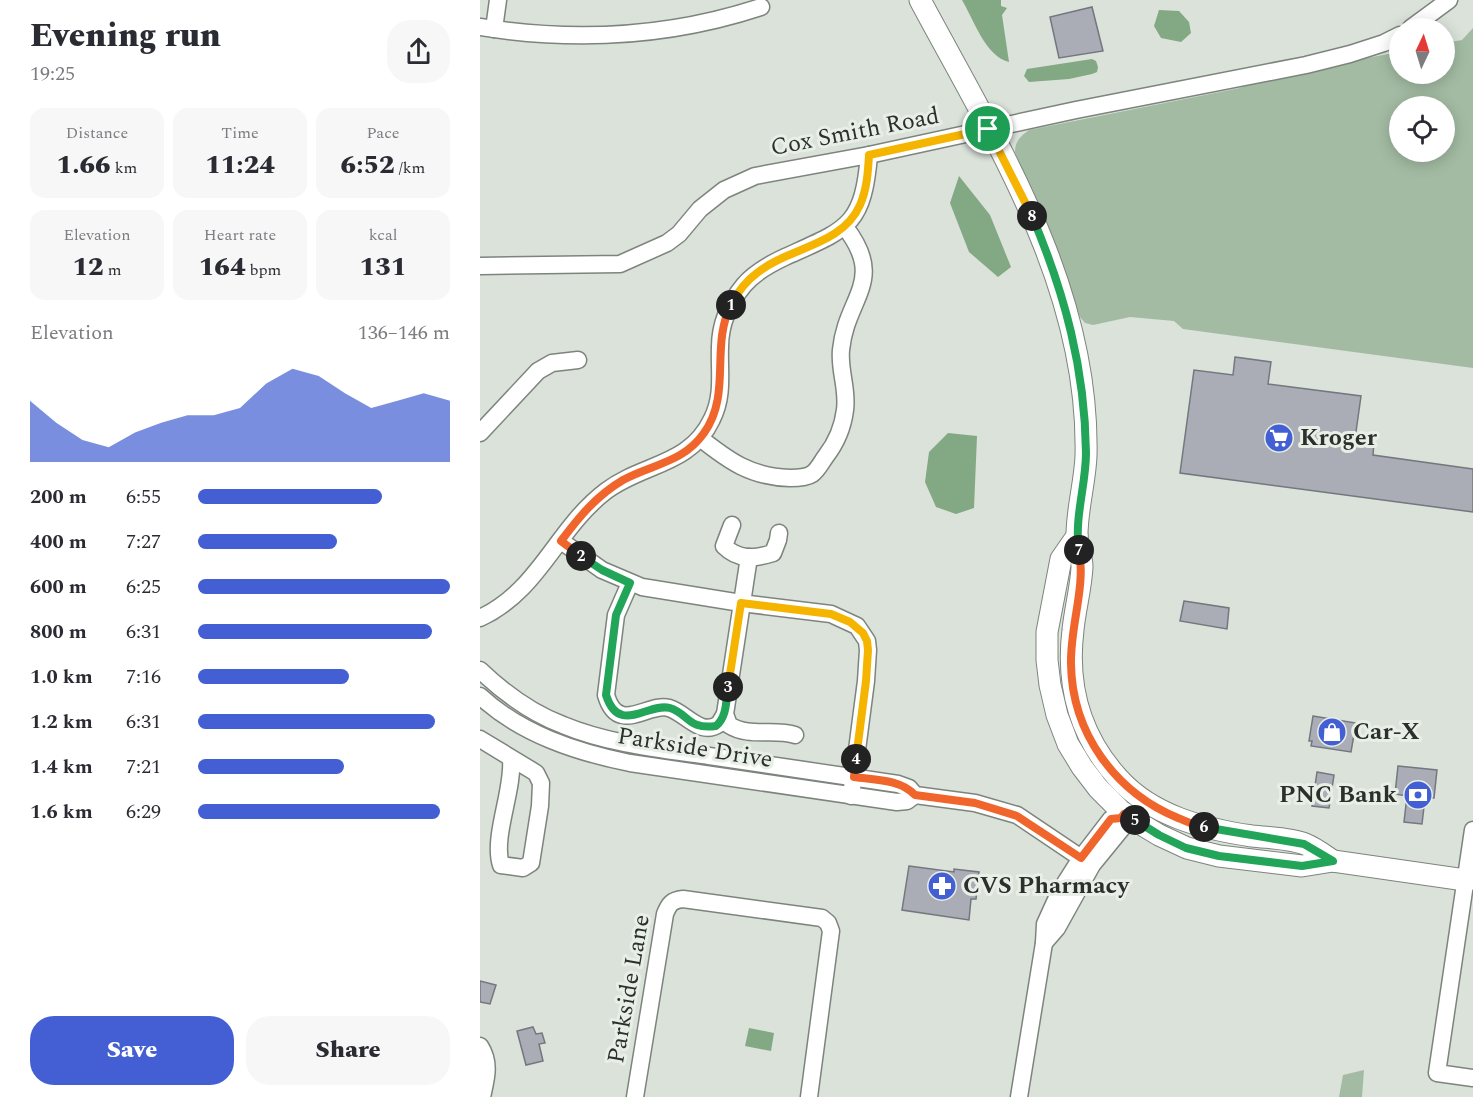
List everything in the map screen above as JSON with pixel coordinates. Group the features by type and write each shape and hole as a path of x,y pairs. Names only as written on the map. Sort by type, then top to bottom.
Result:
{"main road":[{"path":"920,0 1028,206 1050,259 1074,337 1082,393 1086,455 1077,536 1082,566 1072,632 1071,666 1079,717 1096,749 1118,778 1136,795 1167,813 1199,827 1304,844 1333,861"},
{"path":"1077,536 1060,559 1047,632 1050,685 1057,715 1073,752 1098,788 1123,816 1186,848 1219,856 1302,866 1333,861 1470,882"}],"street":[{"path":"498,0 487,28 575,36 609,36 694,24 761,7"},
{"path":"1425,18 1449,0"},
{"name":"Cox Smith Road","path":"480,266 620,264 667,243 679,234 700,209 724,190 754,176 869,155 1306,65 1389,41"},
{"path":"480,618 507,603 520,592 581,515 607,490 631,476 677,458 700,438 713,418 718,401 722,329 735,297 758,272 772,263 832,236 844,227 859,207 864,195 869,155"},
{"path":"700,438 735,465 778,477 795,478 812,474 830,451 846,408 841,360 843,341 864,279 858,245 844,227"},
{"path":"480,434 538,371 552,363 578,360"},
{"path":"732,525 724,546 733,554 749,557 772,553 779,533"},
{"path":"561,541 602,570 630,583 667,592 831,614 850,622 863,633 868,650 866,681 851,796"},
{"path":"630,583 614,625 606,695 609,704 614,710 631,716 660,708 670,708 689,722 709,727 719,724 724,714 749,557"},
{"name":"Parkside Drive","path":"480,670 502,690 538,714 586,734 663,749 898,784 909,788 915,795 975,803 1017,816 1081,858"},
{"name":"Parkside Drive","path":"480,696 504,714 541,736 597,756 630,763 897,802 907,801 915,795"},
{"path":"724,714 729,725 742,731 776,731 795,735"},
{"path":"480,740 536,773 541,783 540,806 531,863 523,868 501,865 498,854 511,759"},
{"path":"1044,944 1058,928 1075,892 1092,865 1123,827 1123,816 1136,795"},
{"path":"1020,1097 1044,944 1045,924 1060,891 1081,858 1111,819 1123,816"},
{"path":"1473,830 1470,882 1437,1073 1473,1078"},
{"name":"Parkside Lane","path":"635,1097 665,914 669,904 683,899 822,918 828,923 831,931 810,1097"},
{"path":"480,1046 488,1066 482,1097"}],"shaded area":[{"path":"962,0 1001,0 1001,6 1007,8 1002,15 1009,62 993,53"},
{"path":"1159,10 1179,11 1189,22 1191,33 1181,42 1161,38 1154,26"},
{"path":"1473,28 1473,368 1183,329 1174,321 1130,317 1093,325 1085,323 1080,317 1015,152 1016,145 1023,134 1029,130 1240,88 1265,77 1389,54 1389,84 1455,84 1455,41 1462,40"},
{"path":"1092,59 1096,61 1098,67 1097,72 1092,74 1069,79 1029,82 1024,76 1027,69"},
{"path":"959,176 990,215 1011,267 998,277 969,252 950,203"},
{"path":"948,433 977,436 974,508 956,514 936,507 925,482 929,452"},
{"path":"749,1028 774,1033 771,1051 745,1046"},
{"path":"1364,1070 1362,1097 1339,1097 1343,1075"}],"building":[{"path":"1092,7 1103,51 1059,58 1050,17"},
{"path":"1235,357 1271,362 1268,384 1361,396 1355,439 1374,442 1373,455 1473,469 1473,512 1180,473 1194,370 1233,375"},
{"path":"1184,601 1229,608 1227,629 1180,621"},
{"name":"Car-X","path":"1313,716 1356,723 1351,752 1311,746 1312,741 1309,741"},
{"name":"PNC Bank","path":"1398,766 1437,770 1434,798 1425,798 1422,824 1404,822 1407,796 1395,794"},
{"path":"1317,772 1334,775 1329,808 1312,806"},
{"name":"CVS Pharmacy","path":"909,866 954,872 954,869 979,872 976,899 971,899 969,920 902,910"},
{"path":"480,981 496,985 490,1004 480,1002"},
{"path":"533,1027 536,1034 542,1033 545,1043 539,1044 543,1061 526,1065 517,1031"}],"place":[{"name":"Kroger","path":"1279,438"},
{"name":"Car-X","path":"1332,732"},
{"name":"PNC Bank","path":"1418,795"},
{"name":"CVS Pharmacy","path":"942,886"}],"route":[{"path":"988,129 1028,206 1050,259 1074,337 1082,393 1086,455 1077,536 1082,566 1072,632 1071,666 1079,717 1096,749 1118,778 1136,795 1167,813 1199,827 1304,844 1333,861 1302,866 1219,856 1186,848 1124,814 1121,818 1111,819 1081,858 1017,816 975,803 915,795 909,788 898,784 854,777 866,681 867,641 857,626 831,614 741,603 724,714 722,721 716,726 699,726 689,722 670,708 660,708 631,716 614,710 609,704 606,695 614,625 630,583 587,561 561,541 581,515 607,490 631,476 677,458 704,434 713,418 718,401 722,329 735,297 758,272 772,263 832,236 844,227 859,207 864,195 869,155 988,129"}]}
